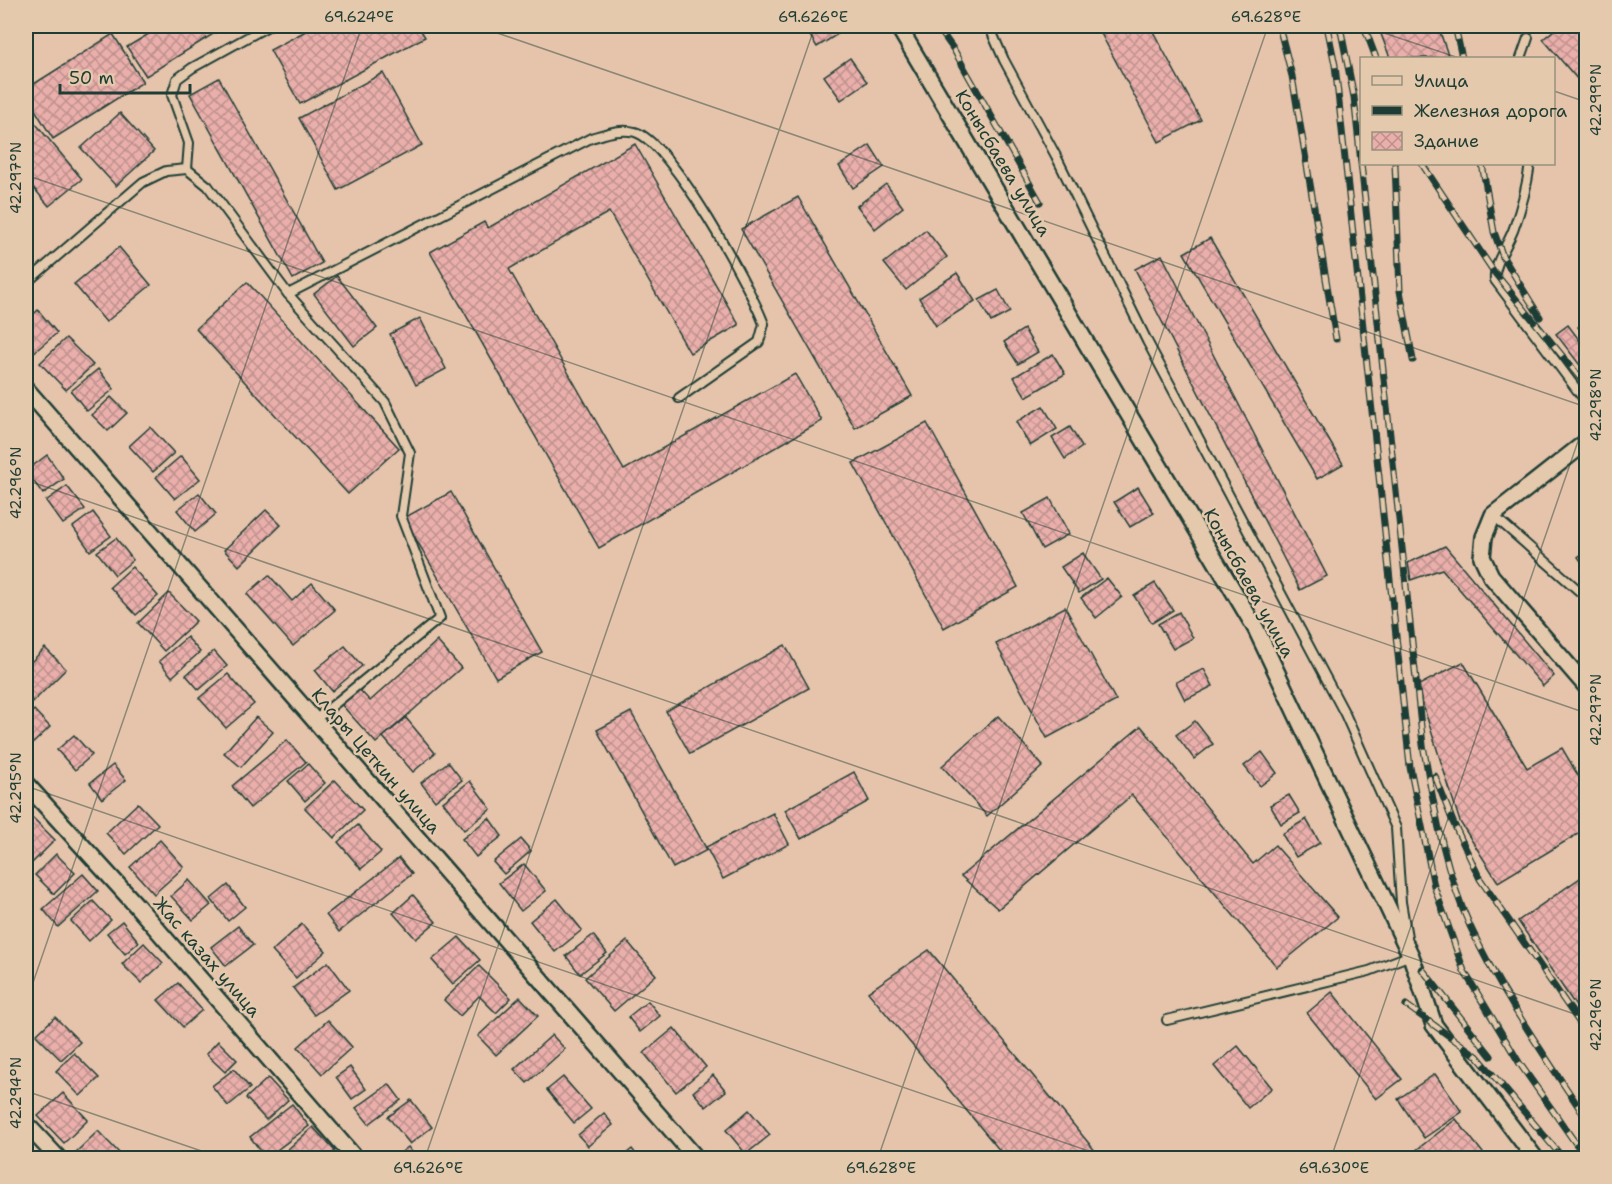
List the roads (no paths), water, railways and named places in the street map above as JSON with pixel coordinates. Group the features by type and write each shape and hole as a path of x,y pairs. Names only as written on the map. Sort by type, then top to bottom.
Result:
{"street":[{"name":"Конысбаева улица","path":"898,26 1256,629 1411,956 1434,1025 1535,1158"},
{"name":"Клары Цеткин улица","path":"26,389 696,1158"},
{"path":"1587,442 1494,515 1484,537 1482,557 1491,576 1587,686"},
{"name":"Жас казах улица","path":"26,784 136,905 355,1158"},
{"path":"26,1124 58,1158"}],"lane":[{"path":"187,170 189,143 172,94 177,79 192,68 268,26"},
{"path":"989,26 1004,60 1056,156 1147,341 1345,714 1396,828 1401,902 1411,956 1369,971 1167,1020"},
{"path":"1521,57 1528,38"},
{"path":"288,294 591,138 615,130 637,132 657,148 700,205 764,324 759,342 679,398"},
{"path":"1530,165 1526,191 1514,229 1494,272 1495,280 1587,402"},
{"path":"26,283 143,182 166,171 187,170 208,186 288,294 385,402 411,453 401,516 440,618 315,720"},
{"path":"1494,515 1587,597"}],"railway":[{"path":"937,26 954,50 1040,202"},
{"path":"1279,26 1292,76 1336,339"},
{"path":"1327,26 1335,65 1410,767 1434,886 1464,971 1520,1064 1586,1158"},
{"path":"1340,26 1354,97 1360,153"},
{"path":"1364,26 1376,57"},
{"path":"1455,26 1462,57"},
{"path":"1361,165 1423,745 1441,837 1453,882 1482,951 1524,1024 1586,1118"},
{"path":"1395,165 1400,291 1413,360"},
{"path":"1423,165 1494,272 1586,385"},
{"path":"1482,165 1494,232 1503,257 1540,317"},
{"path":"1435,776 1453,822 1480,879 1586,1032"},
{"path":"1422,969 1491,1056"},
{"path":"1406,1005 1477,1056 1563,1158"}]}
